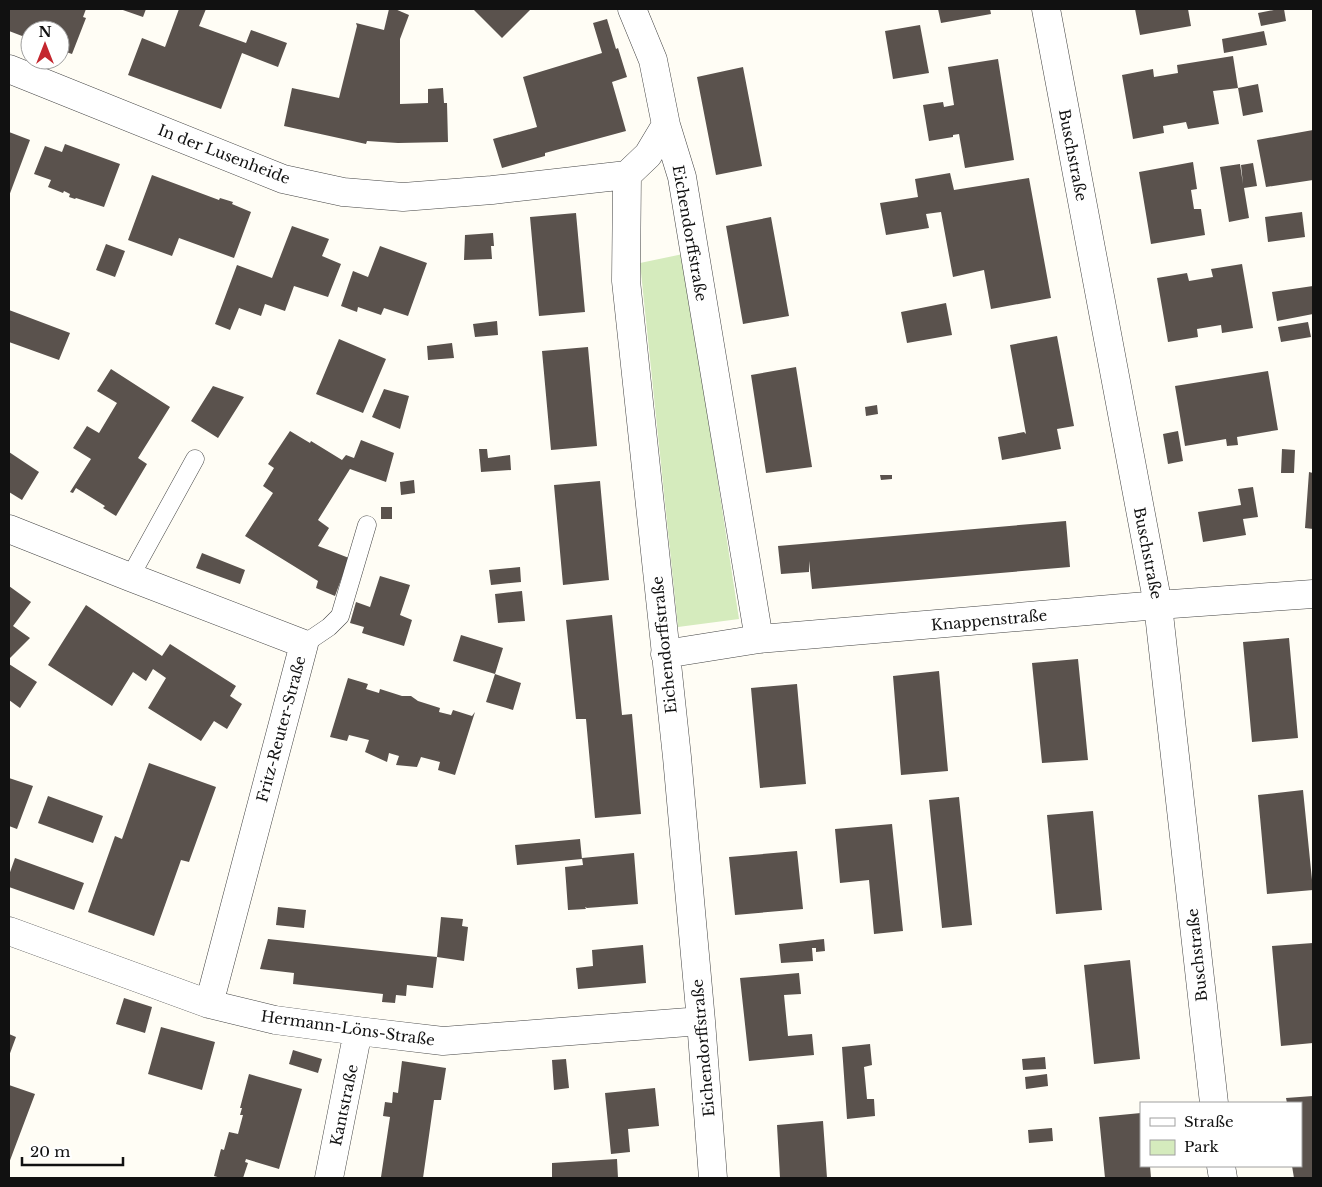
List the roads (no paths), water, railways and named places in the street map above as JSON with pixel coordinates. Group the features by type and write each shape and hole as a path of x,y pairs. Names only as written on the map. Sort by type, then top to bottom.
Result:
{"street":[{"name":"Eichendorffstraße","path":"632,9 653,60 666,125 682,177 759,639"},
{"name":"Buschstraße","path":"1046,9 1158,605 1214,1102"},
{"name":"In der Lusenheide","path":"9,69 283,179 343,192 403,197 492,190 627,175"},
{"path":"627,175 648,155 666,125"},
{"name":"Eichendorffstraße","path":"627,175 626,281 677,757 702,1021 713,1178"},
{"name":"Fritz-Reuter-Straße","path":"9,528 130,578 304,644 209,1004"},
{"name":"Knappenstraße","path":"665,654 759,639 1158,605 1313,594"},
{"name":"Hermann-Löns-Straße","path":"9,931 209,1004 275,1020 358,1032 443,1041 702,1021"},
{"name":"Kantstraße","path":"329,1178 358,1032"}],"lane":[{"path":"130,578 195,459"},
{"path":"304,644 329,627 340,616 367,525"}]}
